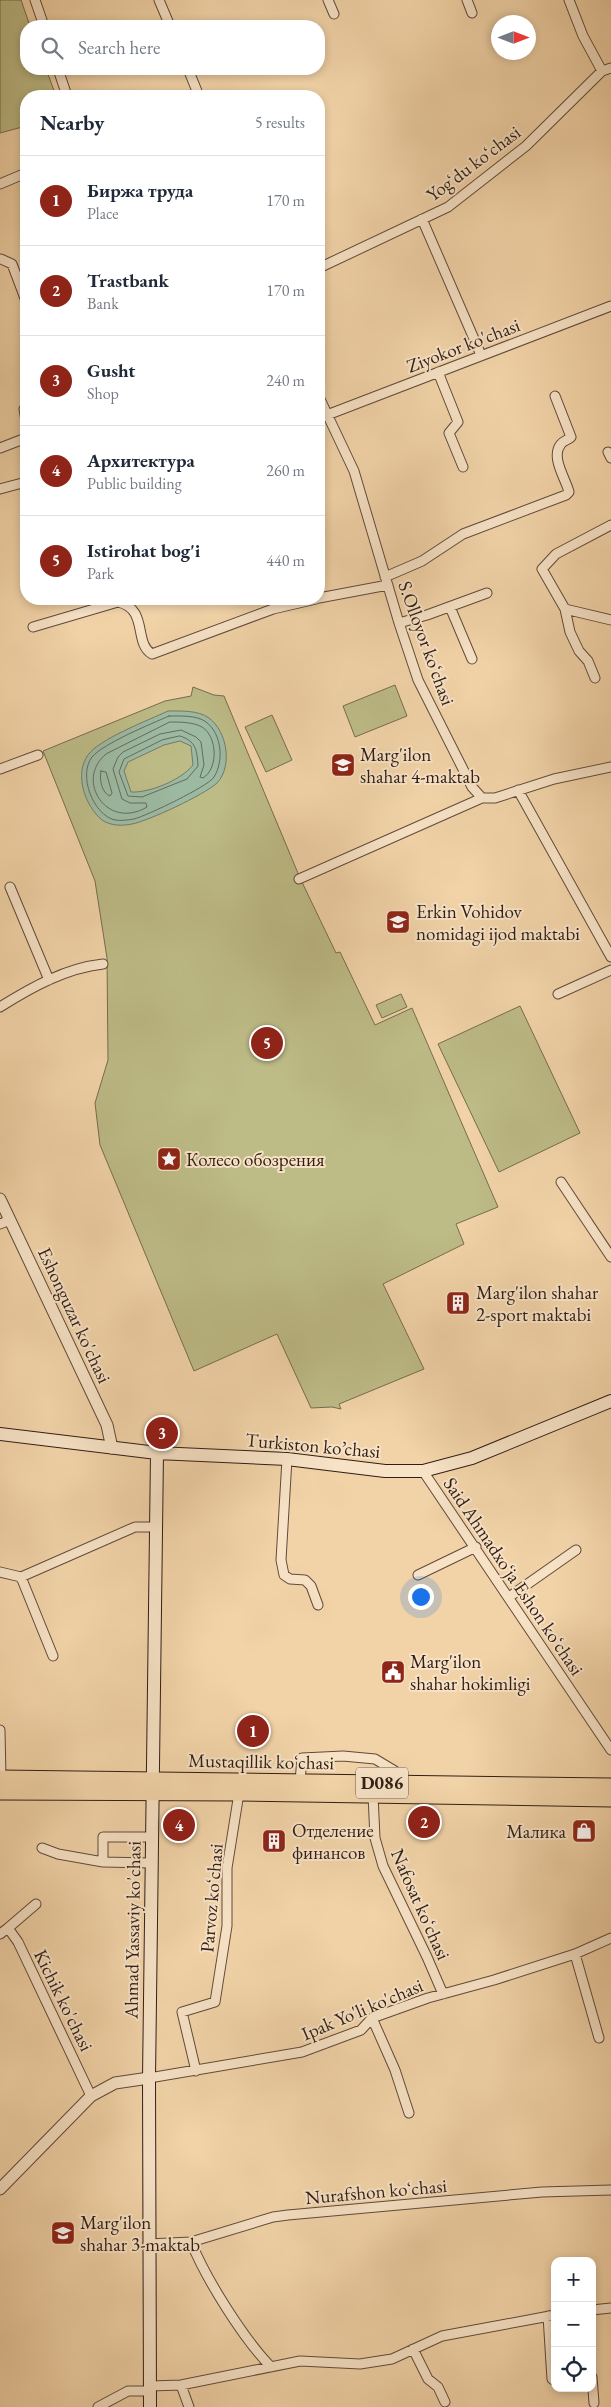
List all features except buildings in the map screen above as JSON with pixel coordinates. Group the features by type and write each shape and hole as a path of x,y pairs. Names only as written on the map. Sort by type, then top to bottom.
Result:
{"main road":[{"name":"Turkiston ko’chasi","path":"0,1434 157,1453 287,1459 385,1471 423,1470 472,1458 611,1401"},
{"name":"Ahmad Yassaviy ko'chasi","path":"150,2407 148,2078 157,1453"},
{"name":"Mustaqillik koʻchasi","path":"0,1783 152,1786 300,1782 611,1786"},
{"name":"Mustaqillik koʻchasi","path":"152,1786 239,1793 611,1799"}],"street":[{"path":"35,0 42,20"},
{"path":"159,0 167,20"},
{"path":"328,0 334,14"},
{"path":"467,0 472,13"},
{"name":"Yogʻdu koʻchasi","path":"325,265 448,207 526,146 607,70 582,36 569,0"},
{"path":"60,75 65,90"},
{"path":"190,75 197,90"},
{"path":"0,184 20,176"},
{"path":"422,219 481,355"},
{"path":"0,258 12,264 20,285"},
{"name":"Ziyokor ko'chasi","path":"327,415 611,306"},
{"path":"438,372 458,422 449,433 463,467"},
{"path":"325,596 387,581 463,534 566,495 568,492 558,462 558,450 561,444 571,437 555,396"},
{"name":"S.Olloyor koʻchasi","path":"325,410 354,471 418,680 472,787 482,798"},
{"path":"0,448 20,440"},
{"path":"0,489 20,484"},
{"path":"595,678 588,661 579,651 570,632 565,609 542,569 556,554 611,525"},
{"path":"399,623 487,593"},
{"path":"33,627 108,605"},
{"path":"129,605 134,611 146,649 152,654 282,605"},
{"path":"450,607 472,659"},
{"path":"565,609 611,620"},
{"path":"0,769 38,756"},
{"path":"299,879 482,798 495,798 554,779 611,767"},
{"path":"518,790 611,957"},
{"path":"10,887 49,980"},
{"path":"0,1006 49,980 87,966 103,964"},
{"path":"558,994 611,970"},
{"path":"561,1182 611,1257"},
{"name":"Eshonguzar ko'chasi","path":"0,1199 5,1222 107,1425 112,1448"},
{"path":"287,1459 281,1560 284,1575 290,1579 305,1580 312,1586 318,1605"},
{"name":"Said Ahmadxoʻja Eshon koʻchasi","path":"423,1470 611,1750"},
{"path":"0,1572 20,1577 135,1527 156,1527"},
{"path":"418,1575 476,1547"},
{"path":"509,1597 576,1550"},
{"path":"20,1577 53,1656"},
{"path":"0,1730 0,1783"},
{"path":"300,1782 302,1758 343,1756 375,1759 395,1771 396,1783"},
{"name":"Parvoz koʻchasi","path":"196,2071 182,2012 215,2002 227,1926 227,1868 239,1793"},
{"name":"Nafosat koʻchasi","path":"373,1795 375,1838 384,1866 428,1957 443,1994"},
{"path":"102,1862 103,1837 152,1837"},
{"path":"42,1848 58,1854 102,1862 151,1863"},
{"path":"0,1934 36,1904"},
{"name":"Kichik ko'chasi","path":"8,1928 30,1965 92,2096"},
{"name":"Ipak Yo'li ko'chasi","path":"148,2078 302,2052 361,2030 372,2018 443,1994 575,1954 611,1938"},
{"path":"575,1954 600,2038"},
{"path":"372,2018 396,2070 409,2113"},
{"path":"0,2189 92,2096 115,2083 148,2078"},
{"name":"Nurafshon koʻchasi","path":"148,2244 191,2242 273,2217 288,2215 542,2192 611,2190"},
{"path":"191,2242 198,2261 259,2354 271,2367"},
{"path":"596,2310 611,2308"},
{"path":"98,2407 128,2391 181,2385 300,2361 360,2364 392,2359 442,2336 551,2316"},
{"path":"413,2350 428,2380 438,2387 445,2402"},
{"path":"181,2385 189,2407"},
{"path":"593,2392 594,2403"}],"shaded area":[{"path":"0,0 21,0 28,20 20,20 20,75 48,75 54,90 20,90 20,128 0,133"},
{"path":"395,685 407,716 355,737 343,706"},
{"path":"193,687 214,695 224,696 300,878 336,953 340,952 375,1025 412,1008 498,1207 456,1224 464,1244 383,1284 424,1369 339,1404 341,1409 332,1407 311,1408 277,1334 194,1371 100,1145 95,1103 108,1060 107,958 95,881 43,751 165,701 191,696"},
{"path":"272,715 292,760 266,772 245,727"},
{"path":"401,994 407,1007 382,1018 376,1005"},
{"path":"520,1006 580,1133 499,1172 438,1044"}],"water":[{"path":"168,711 194,712 205,715 215,724 224,740 226,749 225,768 222,776 217,783 200,794 176,807 140,822 124,825 105,822 91,807 83,789 82,771 88,755 102,743 125,730","holes":["180,741 191,746 193,765 188,771 156,788 131,792 124,771 128,762 164,745"]}],"place":[{"name":"Marg'ilon shahar 4-maktab","path":"343,765"},
{"name":"Erkin Vohidov nomidagi ijod maktabi","path":"398,922"},
{"name":"Istirohat bog'i","path":"267,1043"},
{"name":"Колесо обозрения","path":"169,1159"},
{"name":"Marg'ilon shahar 2-sport maktabi","path":"458,1303"},
{"name":"Gusht","path":"162,1433"},
{"name":"Marg'ilon shahar hokimligi","path":"393,1672"},
{"name":"Биржа труда","path":"253,1731"},
{"name":"Trastbank","path":"424,1822"},
{"name":"Архитектура","path":"179,1825"},
{"name":"Малика","path":"584,1831"},
{"name":"Отделение финансов","path":"274,1841"},
{"name":"Marg'ilon shahar 3-maktab","path":"63,2233"}]}
